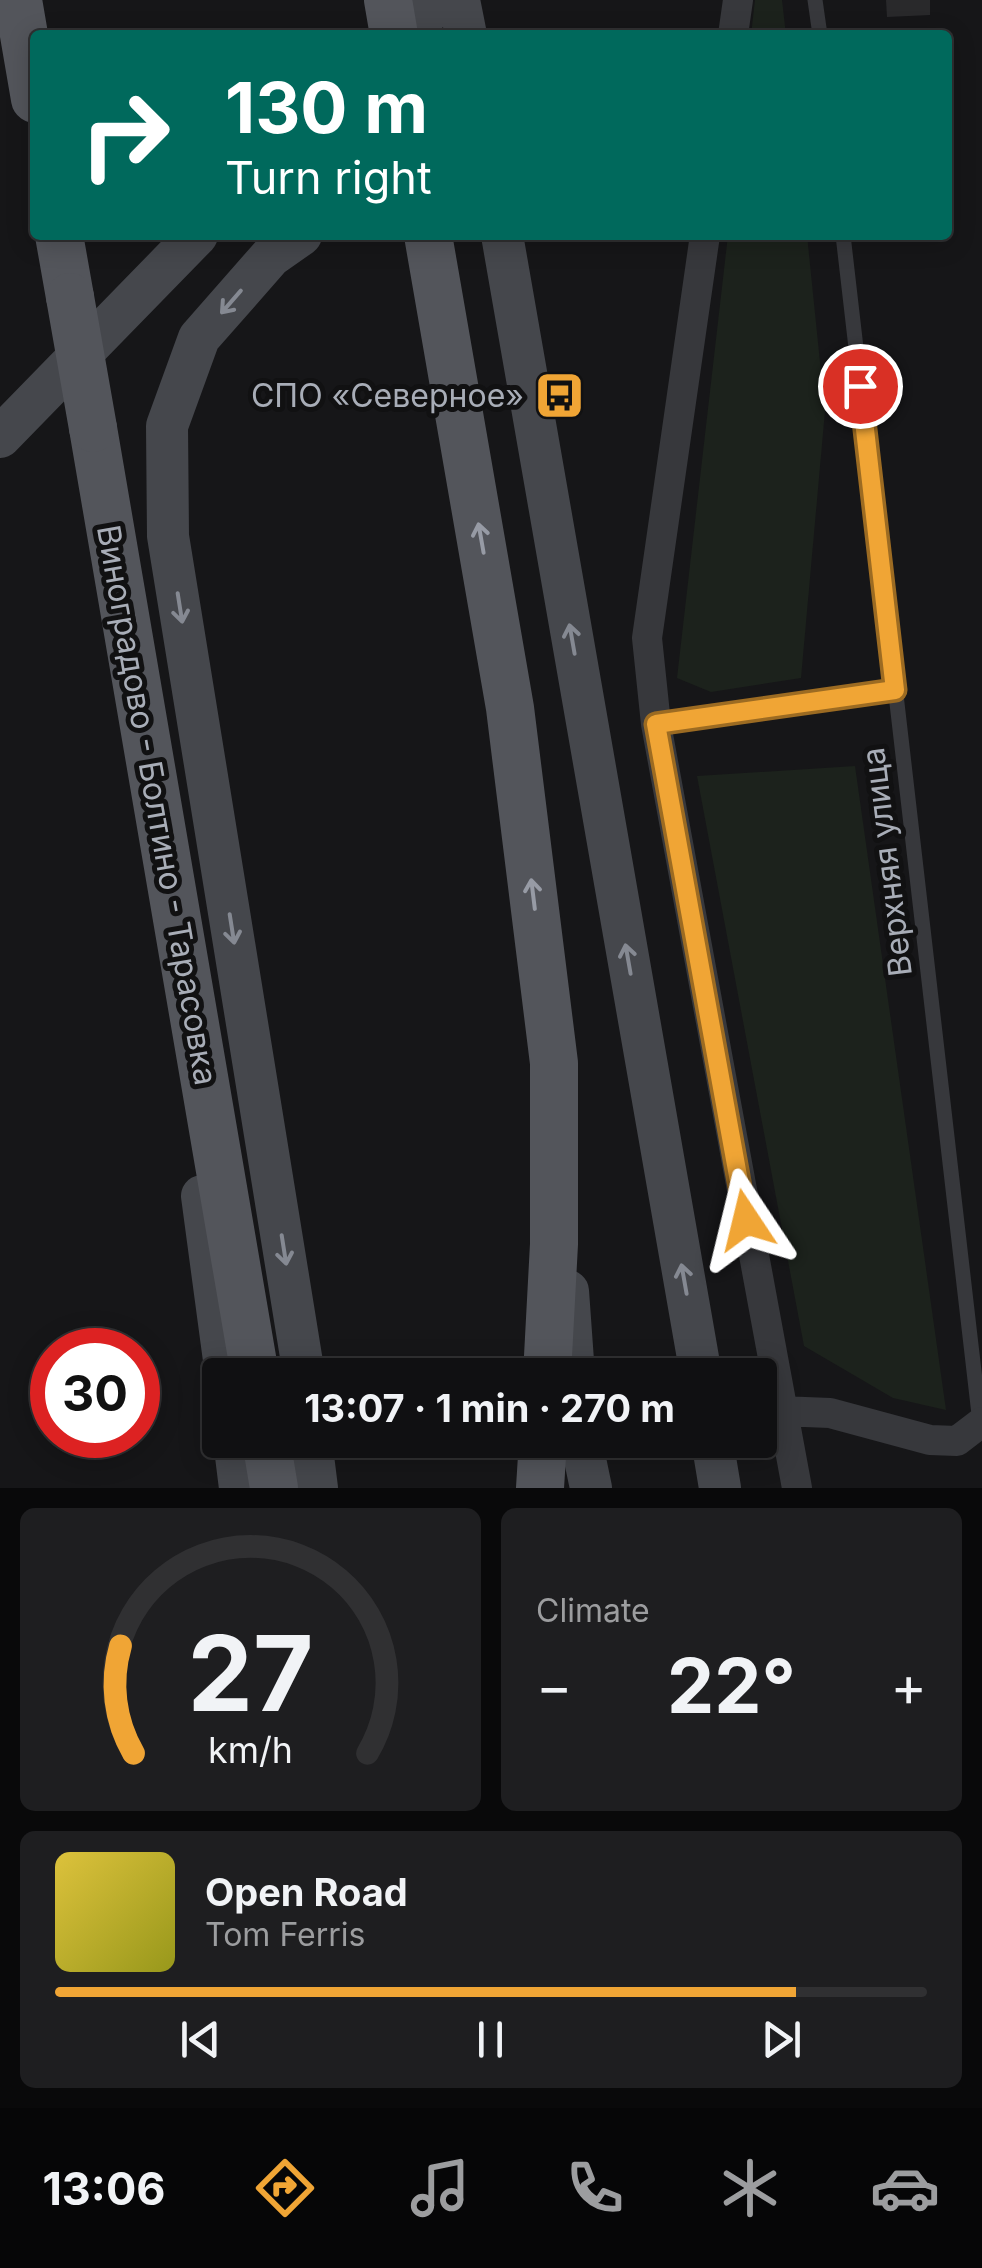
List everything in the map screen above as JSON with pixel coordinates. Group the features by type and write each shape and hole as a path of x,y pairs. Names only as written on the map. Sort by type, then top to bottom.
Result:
{"main road":[{"path":"18,0 30,70"},
{"path":"388,0 393,30"},
{"path":"409,30 442,0"},
{"path":"459,0 465,30"},
{"name":"Виноградово - Болтино - Тарасовка","path":"60,240 252,1358"},
{"path":"0,438 191,240"},
{"path":"293,240 271,256 200,338 167,426 168,536 301,1358"},
{"path":"429,240 510,708 554,1063 573,1358"},
{"path":"473,240 510,284"},
{"path":"503,240 697,1358"},
{"path":"120,586 224,1358"},
{"path":"548,1358 554,1244 554,1063"},
{"path":"236,1458 240,1488"},
{"path":"269,1458 274,1488"},
{"path":"313,1458 317,1488"},
{"path":"540,1488 542,1458"},
{"path":"585,1458 592,1488"},
{"path":"715,1458 720,1488"}],"street":[{"path":"734,30 738,0"},
{"path":"704,240 647,638 656,724 797,1488"},
{"path":"780,1411 830,1414 930,1440 957,1441 981,1422"}],"lane":[{"path":"816,0 819,30"},
{"name":"Верхняя улица","path":"844,240 981,1422"},
{"path":"656,724 895,690"}],"shaded area":[{"path":"755,0 782,0 785,30 752,30"},
{"path":"727,240 808,240 825,411 801,678 711,692 677,678"},
{"path":"855,766 946,1410 893,1398 804,1346 697,776"}],"building":[{"path":"886,0 930,0 930,15 887,17"}],"place":[{"name":"СПО «Северное»","path":"559,396"}],"route":[{"path":"746,1220 656,724 895,690 860,386"}]}
